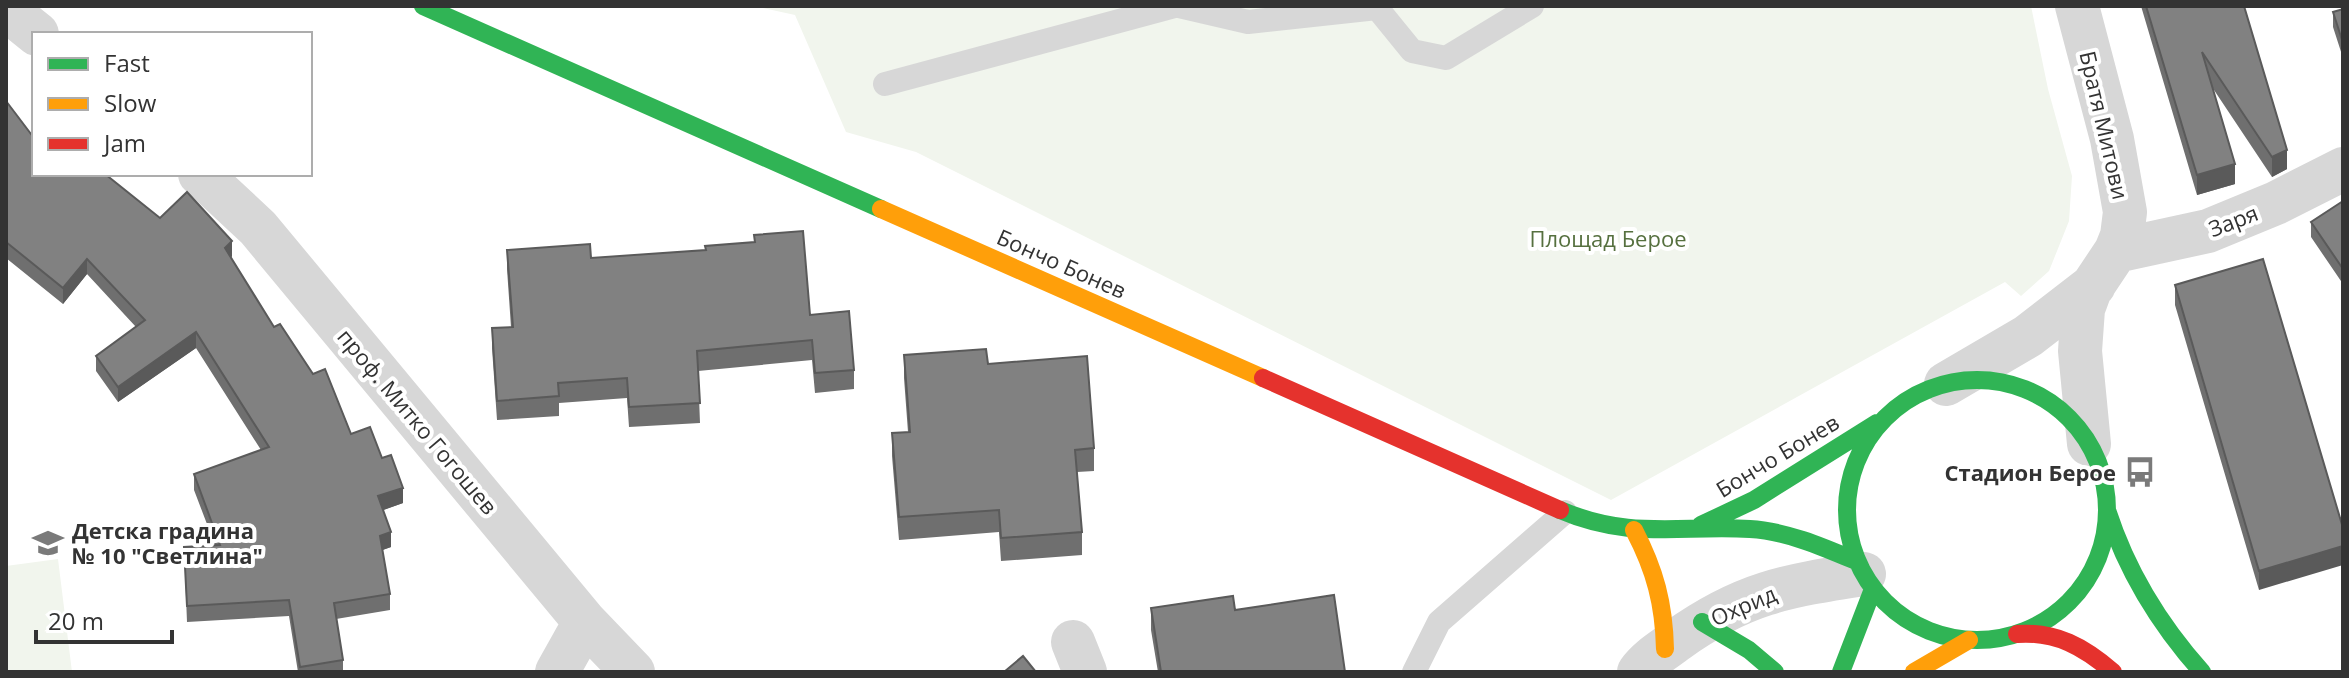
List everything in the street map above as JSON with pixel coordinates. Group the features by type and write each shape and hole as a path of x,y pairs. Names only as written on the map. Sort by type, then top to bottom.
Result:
{"street":[{"name":"Бончо Бонев","path":"423,6 1565,512 1598,524 1634,530 1752,529 1812,543 1864,575"},
{"name":"Братя Митови","path":"2077,6 2112,139 2123,192 2124,220 2105,268 2083,309 2080,351 2089,444"},
{"path":"6,9 35,32"},
{"name":"Заря","path":"2105,268 2276,203 2343,169"},
{"name":"проф. Митко Гогошев","path":"202,176 258,228 585,622 633,672"},
{"path":"2105,268 2028,336 1946,384 1913,397 1885,418 1856,460 1846,510 1864,575 1884,602 1915,625 1932,633 1969,640 2038,633 2074,642 2113,672"},
{"path":"1946,384 1989,381 2011,385 2031,392 2067,417 2089,444 2103,477 2107,509 2120,546 2155,613 2202,672"},
{"name":"Бончо Бонев","path":"1691,528 1754,500 1885,418"},
{"path":"2017,634 2053,615 2082,587 2101,550 2107,509"},
{"path":"1634,530 1654,565 1665,604 1652,660"},
{"path":"1841,672 1864,575"},
{"name":"Охрид","path":"1652,660 1702,622 1749,597 1794,584 1864,575"},
{"path":"557,672 585,622"},
{"path":"1702,622 1749,650 1775,672"},
{"path":"1914,672 1969,640"}],"lane":[{"path":"885,84 1177,6 1248,22 1377,8 1412,51 1446,58 1532,6"},
{"path":"1414,672 1439,622 1565,512"}],"green space":[{"name":"Площад Берое","path":"763,6 2031,6 2048,89 2072,176 2069,221 2049,271 2021,296 2005,282 1611,500 916,152 846,132 795,15"},
{"path":"58,559 72,672 6,672 6,566"}],"building":[{"path":"2146,6 2244,6 2287,150 2272,157 2202,52 2235,164 2197,175"},
{"path":"2343,9 2343,43 2333,12"},
{"path":"6,101 32,135 32,176 108,176 160,218 187,192 232,241 225,248 274,327 280,324 313,374 325,369 351,434 370,427 382,458 391,455 403,488 378,496 391,532 380,536 390,594 334,603 343,660 300,667 289,600 187,606 184,547 220,545 194,474 269,447 196,332 118,387 96,356 145,320 87,259 63,288 6,242"},
{"path":"2343,201 2343,269 2311,222"},
{"path":"803,231 810,315 849,311 854,370 815,373 812,340 697,351 700,403 629,407 627,378 558,383 559,396 497,401 492,328 513,327 507,250 590,244 591,258 706,250 705,246 755,242 754,235"},
{"path":"2263,259 2343,528 2343,546 2259,571 2175,285"},
{"path":"986,349 988,364 1087,356 1094,448 1075,450 1082,532 1001,538 999,510 899,517 892,433 910,432 904,355"},
{"path":"1334,595 1345,672 1161,672 1151,608 1233,596 1235,610"},
{"path":"1023,656 1036,672 1004,672"}],"traffic: fast":[{"path":"423,6 881,209"},
{"path":"1977,380 2027,390 2069,418 2097,460 2107,510 2097,560 2069,602 2027,630 1977,640 1927,630 1885,602 1857,560 1847,510 1857,460 1885,418 1927,390 1977,380"},
{"path":"1701,525 1754,500 1877,423"},
{"path":"1560,510 1585,519 1632,528 1764,530 1804,540 1856,561"},
{"path":"2107,510 2124,555 2146,596 2202,672"},
{"path":"1841,672 1873,589"},
{"path":"1702,622 1749,650 1775,672"}],"traffic: slow":[{"path":"881,209 1263,378"},
{"path":"1634,530 1657,588 1665,649"},
{"path":"1914,672 1969,640"}],"traffic: jam":[{"path":"1263,378 1560,510"},
{"path":"2017,634 2044,635 2069,642 2113,672"}],"place":[{"name":"Стадион Берое","path":"2140,472"},
{"name":"Детска градина № 10 \"Светлина\"","path":"48,543"}]}
